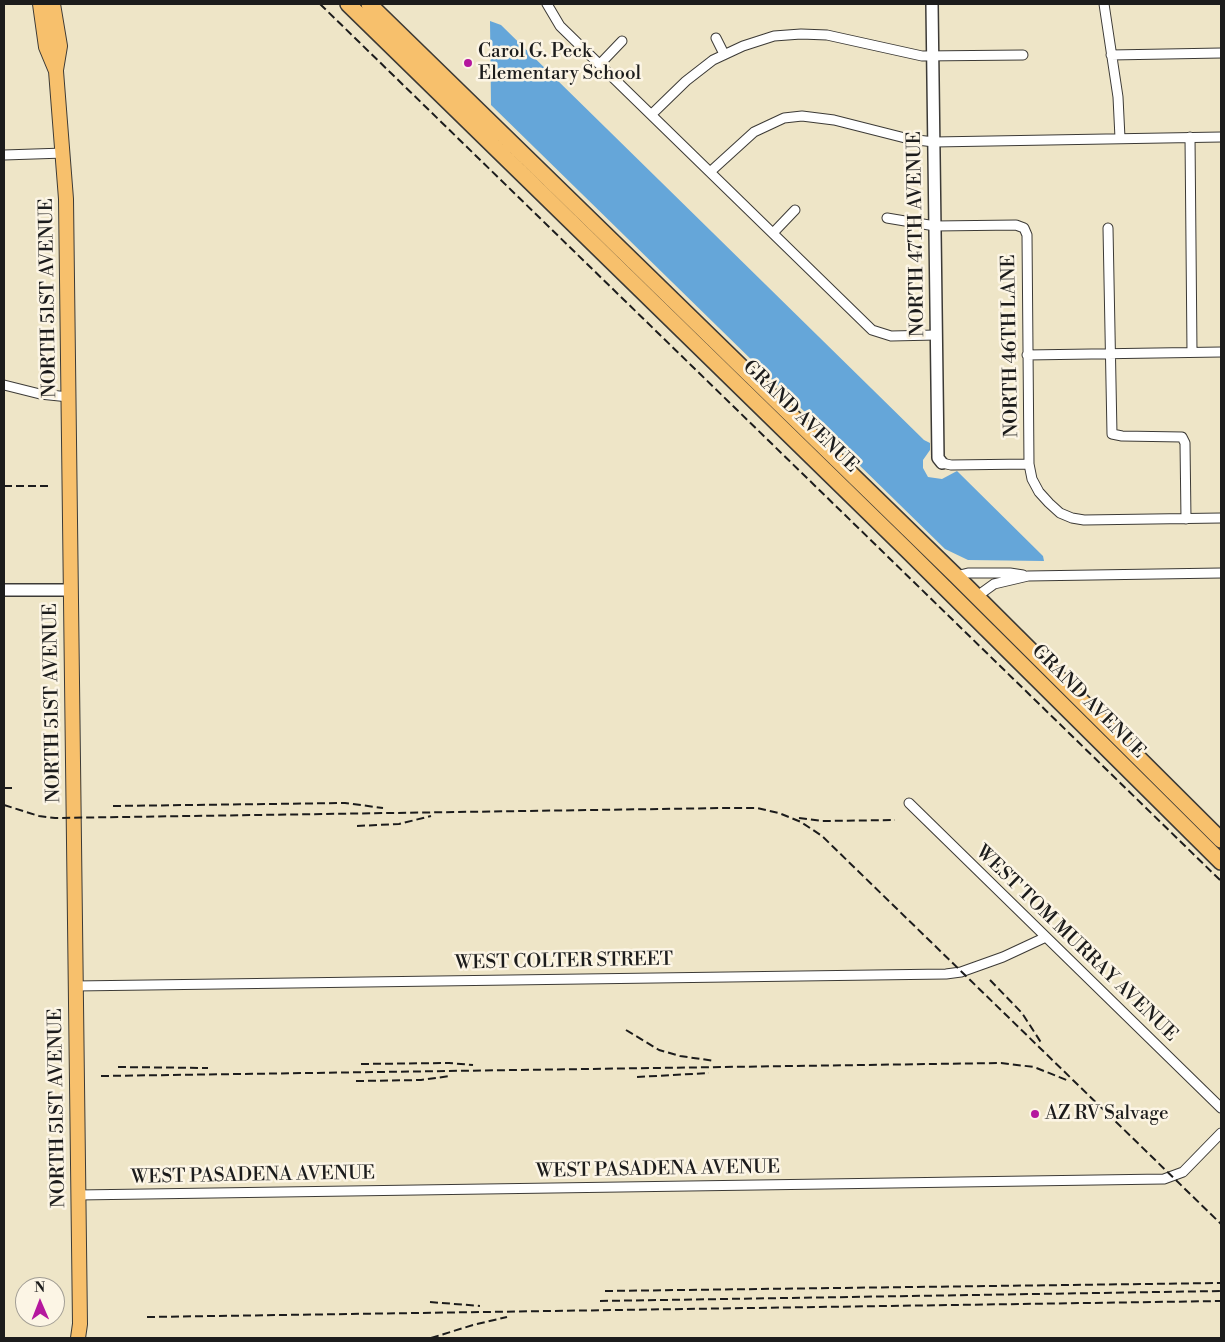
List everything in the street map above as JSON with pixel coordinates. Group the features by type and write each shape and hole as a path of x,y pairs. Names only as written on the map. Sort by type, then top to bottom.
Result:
{"highway":[{"name":"GRAND AVENUE","path":"348,4 908,551 1221,862"},
{"name":"GRAND AVENUE","path":"370,4 956,576 1221,840"},
{"path":"908,551 923,557 963,596 969,598 976,597"}],"main road":[{"name":"NORTH 51ST AVENUE","path":"40,4 46,47 56,71"},
{"name":"NORTH 51ST AVENUE","path":"53,4 60,46 56,71 64,153 69,396 75,986 81,1337"}],"street":[{"path":"547,4 560,26 872,330 891,336 936,335"},
{"name":"NORTH 47TH AVENUE","path":"932,4 938,458 942,463"},
{"path":"1104,4 1118,97 1120,138"},
{"path":"652,114 686,81 724,54 774,36 815,34 840,37 909,54 933,56 1022,55"},
{"path":"716,38 724,54"},
{"path":"600,64 622,41"},
{"path":"1111,55 1221,53"},
{"path":"710,172 754,132 791,117 812,116 909,139 934,142 1221,137"},
{"path":"1190,138 1192,352"},
{"path":"4,156 64,153"},
{"path":"773,234 795,210"},
{"path":"887,218 935,226"},
{"name":"NORTH 46TH LANE","path":"935,226 1016,224 1024,228 1027,235 1029,464 1032,479 1039,492 1060,513 1072,518 1221,518"},
{"path":"1108,228 1112,434 1122,436 1182,437 1185,443 1186,519"},
{"path":"1027,355 1221,352"},
{"path":"4,385 40,394 69,396"},
{"path":"942,463 951,465 1029,464"},
{"path":"956,576 968,573 1010,573 1028,576 1221,573"},
{"path":"976,597 994,584 1028,576"},
{"path":"4,590 70,590"},
{"name":"WEST TOM MURRAY AVENUE","path":"909,803 1221,1108"},
{"name":"WEST COLTER STREET","path":"75,986 946,974 961,972 994,960 1046,937"},
{"name":"WEST PASADENA AVENUE","path":"78,1194 1164,1179 1183,1172 1221,1133"}],"water":[{"path":"490,21 501,25 924,440 930,443 930,450 923,460 923,468 928,477 942,479 957,471 1043,556 1044,561 968,560 945,549 491,105"}],"railway":[{"path":"320,4 1221,881"},
{"path":"4,486 51,486"},
{"path":"4,788 12,788"},
{"path":"113,806 345,803 383,808"},
{"path":"4,805 39,816 55,818 726,808 757,808 779,813 801,822 822,836 1221,1224"},
{"path":"357,826 399,824 431,816"},
{"path":"799,818 822,821 895,820"},
{"path":"990,980 1022,1013 1042,1044"},
{"path":"626,1030 659,1050 680,1056 715,1061"},
{"path":"361,1064 449,1063 473,1065"},
{"path":"101,1076 1001,1063 1034,1067 1069,1081"},
{"path":"118,1067 208,1068"},
{"path":"637,1077 709,1073"},
{"path":"356,1081 421,1080 450,1076"},
{"path":"605,1291 1221,1283"},
{"path":"600,1301 1221,1291"},
{"path":"147,1317 1221,1301"},
{"path":"430,1302 480,1306"},
{"path":"431,1338 507,1317"}],"place":[{"name":"Carol G. Peck Elementary School","path":"468,63"},
{"name":"AZ RV Salvage","path":"1035,1114"}]}
